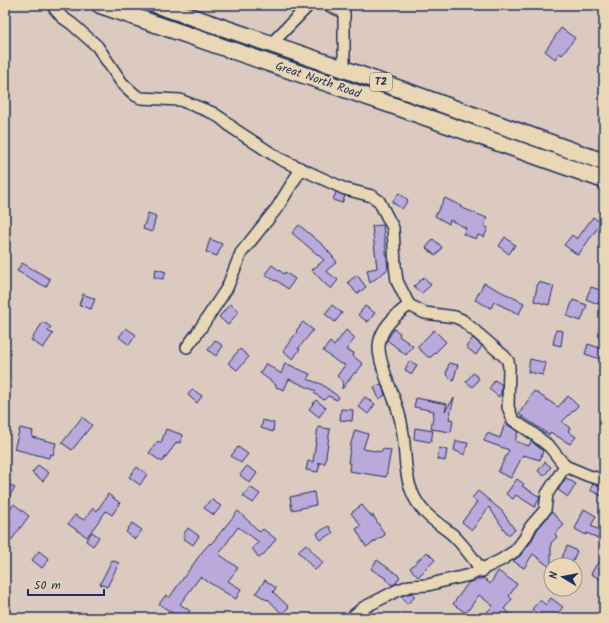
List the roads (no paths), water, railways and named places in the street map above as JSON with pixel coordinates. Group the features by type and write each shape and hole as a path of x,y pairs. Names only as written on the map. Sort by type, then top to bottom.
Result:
{"highway":[{"name":"Great North Road","path":"100,5 604,180"},
{"name":"Great North Road","path":"157,5 344,68 604,162"}],"street":[{"path":"54,5 55,9 62,17 97,46 122,83 135,95 142,98 180,100 213,113 261,148 280,159 345,189 372,196 379,201 393,228 397,281 409,305 425,313 456,317 462,320 504,356 508,361 509,367 508,407 513,420 550,447 565,466 589,476 604,480"},
{"path":"271,44 309,5"},
{"path":"328,5 346,8 344,68"},
{"path":"187,347 227,288 241,253 277,208 301,169"},
{"path":"409,305 390,321 380,339 379,345 385,374 397,408 403,434 406,474 412,492 418,503 435,521 470,552 482,571"},
{"path":"351,618 363,608 398,590 410,586 428,585 482,571 515,551 531,526 545,510 547,494 565,466"}]}
